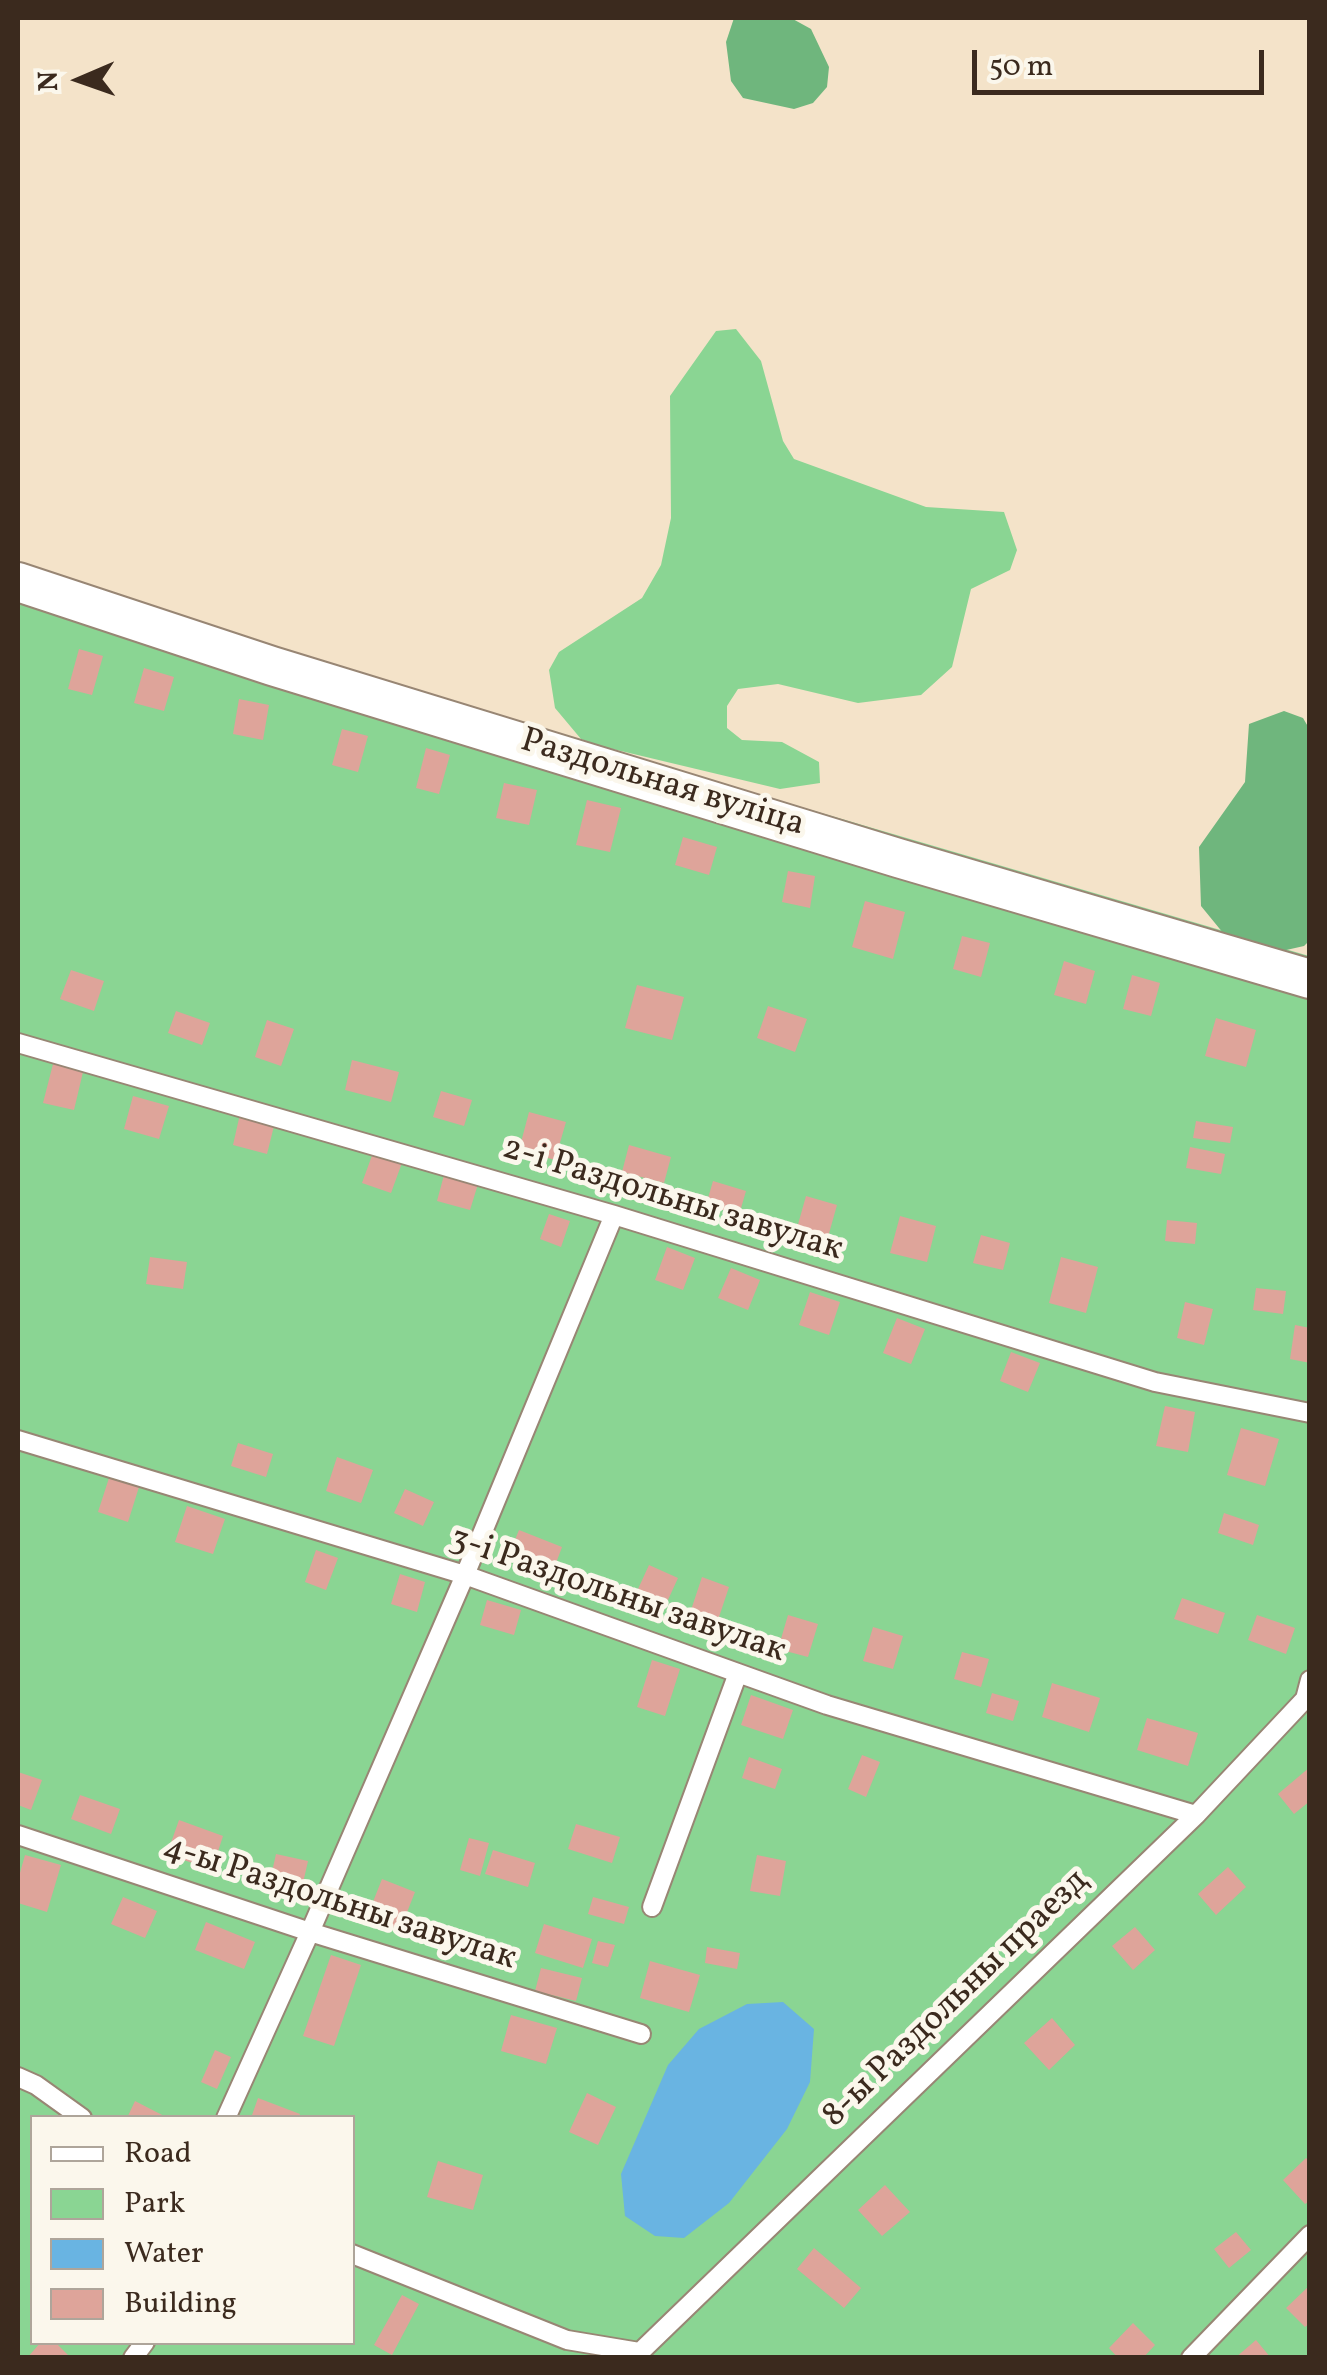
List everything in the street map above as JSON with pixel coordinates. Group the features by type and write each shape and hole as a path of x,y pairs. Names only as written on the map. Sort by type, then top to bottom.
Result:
{"street":[{"name":"Раздольная вуліца","path":"18,582 291,672 1310,979"}],"lane":[{"name":"2-і Раздольны завулак","path":"18,1043 614,1215 1155,1382 1310,1413"},
{"path":"227,2115 465,1576 614,1215"},
{"name":"3-і Раздольны завулак","path":"18,1440 465,1576 828,1705 1196,1815"},
{"path":"652,1908 738,1673"},
{"name":"8-ы Раздольны праезд","path":"636,2355 1196,1815 1305,1699 1310,1680"},
{"name":"4-ы Раздольны завулак","path":"18,1835 310,1932 641,2034"},
{"path":"18,2077 78,2115"},
{"path":"1191,2358 1310,2235"},
{"path":"355,2255 567,2340 636,2355"}],"green space":[{"path":"734,18 791,18 811,29 829,67 827,87 813,103 794,109 743,98 731,81 726,42"},
{"path":"736,329 761,361 783,441 794,459 926,507 1004,512 1017,550 1010,570 971,589 952,667 921,695 858,703 778,684 738,689 727,706 727,728 742,740 782,742 819,762 820,783 780,789 581,739 555,708 549,670 559,652 642,598 661,565 671,518 670,396 716,331"},
{"path":"18,569 453,705 1309,956 1309,2357 18,2357"},
{"path":"1284,711 1303,718 1310,730 1309,941 1304,946 1264,955 1228,939 1201,906 1199,847 1245,782 1249,724"}],"water":[{"path":"783,2002 814,2029 810,2082 787,2129 729,2203 684,2238 655,2236 625,2216 621,2174 668,2065 699,2029 747,2004"}],"building":[{"path":"79,649 103,656 92,695 68,689"},
{"path":"144,668 174,677 164,711 134,703"},
{"path":"239,699 269,705 263,740 233,734"},
{"path":"342,729 368,736 358,772 332,765"},
{"path":"426,748 450,755 439,794 416,788"},
{"path":"504,783 537,790 529,825 496,818"},
{"path":"587,800 621,808 610,852 576,845"},
{"path":"683,837 717,847 709,875 675,865"},
{"path":"788,871 815,876 810,908 782,902"},
{"path":"865,901 905,912 893,959 852,947"},
{"path":"962,936 990,943 981,977 953,969"},
{"path":"1064,961 1095,971 1086,1004 1054,995"},
{"path":"71,970 104,981 94,1011 60,999"},
{"path":"1132,975 1160,983 1151,1016 1123,1009"},
{"path":"637,985 684,997 672,1040 625,1028"},
{"path":"768,1006 807,1019 795,1052 757,1038"},
{"path":"176,1011 210,1023 202,1045 168,1033"},
{"path":"1216,1018 1256,1030 1246,1067 1205,1056"},
{"path":"267,1020 294,1029 281,1066 255,1057"},
{"path":"352,1060 399,1072 391,1102 345,1090"},
{"path":"53,1064 83,1072 74,1110 43,1103"},
{"path":"441,1091 472,1100 464,1126 433,1117"},
{"path":"133,1096 169,1106 159,1139 124,1129"},
{"path":"529,1112 566,1122 555,1160 519,1150"},
{"path":"240,1114 275,1122 267,1154 233,1145"},
{"path":"1196,1121 1233,1127 1230,1143 1193,1138"},
{"path":"629,1145 671,1157 664,1183 622,1172"},
{"path":"1190,1147 1225,1154 1221,1174 1186,1168"},
{"path":"374,1150 403,1160 391,1193 362,1183"},
{"path":"444,1175 478,1184 470,1210 437,1201"},
{"path":"713,1181 746,1191 739,1215 706,1205"},
{"path":"806,1196 837,1205 828,1237 797,1228"},
{"path":"549,1214 570,1221 561,1247 540,1239"},
{"path":"900,1216 936,1226 927,1262 890,1253"},
{"path":"1167,1220 1197,1223 1195,1244 1165,1241"},
{"path":"981,1235 1010,1243 1003,1270 973,1263"},
{"path":"667,1247 695,1258 683,1290 655,1280"},
{"path":"150,1257 187,1262 183,1289 146,1284"},
{"path":"1061,1257 1098,1267 1086,1313 1049,1303"},
{"path":"731,1268 760,1280 748,1310 718,1298"},
{"path":"1256,1288 1286,1291 1283,1314 1253,1310"},
{"path":"810,1292 840,1302 829,1335 799,1325"},
{"path":"1185,1302 1213,1309 1204,1345 1177,1338"},
{"path":"897,1318 925,1329 911,1364 883,1353"},
{"path":"1295,1325 1310,1328 1310,1363 1290,1359"},
{"path":"1011,1352 1040,1363 1028,1392 1000,1381"},
{"path":"1165,1406 1195,1412 1188,1452 1156,1446"},
{"path":"1241,1428 1279,1439 1265,1486 1227,1475"},
{"path":"238,1443 273,1454 266,1477 231,1466"},
{"path":"337,1457 373,1470 361,1503 326,1491"},
{"path":"109,1478 139,1487 128,1522 98,1512"},
{"path":"405,1489 434,1502 423,1526 394,1513"},
{"path":"187,1506 225,1519 213,1554 175,1542"},
{"path":"1224,1513 1259,1525 1253,1545 1218,1533"},
{"path":"519,1530 562,1547 552,1574 508,1557"},
{"path":"316,1550 338,1558 326,1590 305,1582"},
{"path":"649,1565 678,1578 667,1602 638,1589"},
{"path":"400,1574 425,1582 417,1612 391,1604"},
{"path":"702,1577 729,1587 716,1626 689,1616"},
{"path":"1182,1598 1225,1613 1218,1634 1174,1619"},
{"path":"487,1600 521,1610 514,1635 480,1625"},
{"path":"788,1615 818,1624 808,1657 778,1649"},
{"path":"1257,1615 1295,1628 1286,1654 1248,1640"},
{"path":"873,1627 903,1636 893,1669 863,1661"},
{"path":"962,1652 989,1659 981,1687 954,1679"},
{"path":"652,1660 680,1669 665,1716 637,1707"},
{"path":"1052,1683 1100,1698 1089,1732 1042,1717"},
{"path":"992,1693 1019,1701 1013,1721 986,1713"},
{"path":"751,1695 793,1710 783,1739 741,1725"},
{"path":"1147,1718 1198,1733 1188,1766 1137,1750"},
{"path":"862,1755 880,1762 866,1797 848,1789"},
{"path":"749,1757 782,1769 775,1789 742,1778"},
{"path":"1310,1767 1310,1801 1294,1814 1278,1794"},
{"path":"18,1772 42,1780 31,1810 18,1805"},
{"path":"80,1795 120,1809 111,1834 71,1819"},
{"path":"179,1820 223,1836 212,1870 167,1854"},
{"path":"576,1824 620,1837 612,1863 568,1849"},
{"path":"469,1838 489,1843 480,1876 460,1870"},
{"path":"493,1850 535,1863 528,1887 485,1874"},
{"path":"276,1854 308,1861 301,1892 269,1885"},
{"path":"25,1855 61,1865 47,1912 18,1903 18,1880"},
{"path":"757,1855 786,1861 780,1896 750,1891"},
{"path":"1228,1867 1246,1887 1216,1915 1198,1894"},
{"path":"382,1879 415,1892 400,1930 367,1917"},
{"path":"123,1897 157,1911 145,1938 111,1924"},
{"path":"593,1897 629,1907 624,1924 588,1914"},
{"path":"206,1922 255,1942 244,1969 195,1950"},
{"path":"544,1924 592,1939 583,1968 535,1953"},
{"path":"1135,1927 1155,1950 1133,1970 1112,1946"},
{"path":"598,1941 615,1945 608,1967 592,1963"},
{"path":"707,1947 740,1953 737,1969 705,1963"},
{"path":"331,1955 361,1965 334,2046 303,2036"},
{"path":"650,1961 700,1975 689,2012 640,1998"},
{"path":"541,1968 582,1978 576,2001 535,1991"},
{"path":"511,2015 557,2028 546,2064 501,2051"},
{"path":"1052,2018 1075,2045 1049,2070 1024,2043"},
{"path":"215,2050 231,2057 217,2089 201,2082"},
{"path":"587,2093 616,2107 598,2145 569,2132"},
{"path":"258,2098 300,2114 300,2115 252,2115"},
{"path":"135,2101 162,2115 128,2115"},
{"path":"1306,2158 1310,2162 1310,2201 1305,2204 1283,2180"},
{"path":"438,2161 483,2175 473,2210 427,2197"},
{"path":"885,2185 910,2212 882,2236 858,2210"},
{"path":"1236,2232 1251,2250 1229,2268 1214,2249"},
{"path":"814,2248 861,2288 844,2308 797,2269"},
{"path":"1310,2285 1310,2323 1305,2327 1286,2308"},
{"path":"402,2295 419,2304 392,2355 374,2345"},
{"path":"1133,2323 1155,2345 1143,2358 1118,2358 1109,2348"},
{"path":"1256,2340 1271,2358 1235,2358"},
{"path":"38,2345 58,2345 71,2358 27,2358"}]}
